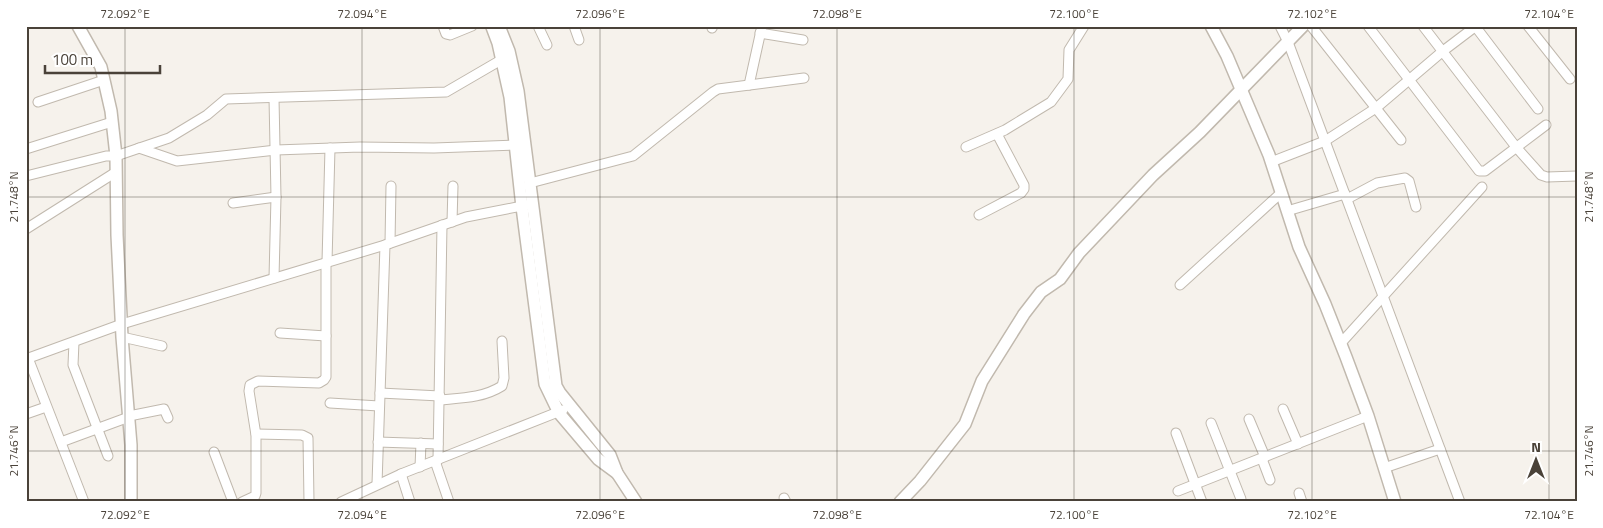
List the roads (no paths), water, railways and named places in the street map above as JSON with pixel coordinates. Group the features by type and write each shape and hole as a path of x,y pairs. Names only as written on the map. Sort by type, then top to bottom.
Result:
{"street":[{"path":"78,26 101,67 112,122 116,156 117,235 122,337 131,445 131,502"},
{"path":"443,26 446,34 450,35 472,26"},
{"path":"492,26 518,92 530,183 527,205 542,374 548,392 559,413 598,459 617,473"},
{"path":"499,26 506,58 516,145 557,390 610,455 617,473 636,502"},
{"path":"538,26 547,45"},
{"path":"574,26 579,40"},
{"path":"966,148 997,134 1046,106 1056,98 1068,79 1069,50 1084,26"},
{"path":"1211,26 1227,56 1271,162 1299,247 1341,343 1368,416 1395,502"},
{"path":"1280,26 1288,42 1460,502"},
{"path":"900,502 920,481 966,424 982,381 1024,314 1041,292 1060,279 1079,253 1153,175 1200,132 1303,26"},
{"path":"1311,26 1401,140"},
{"path":"1368,26 1479,171 1485,171 1546,125"},
{"path":"1423,26 1516,147 1543,176 1577,176"},
{"path":"1271,162 1325,141 1376,108 1475,26 1538,109"},
{"path":"1528,26 1570,79"},
{"path":"749,85 761,30 803,40"},
{"path":"26,176 106,156 116,156 169,138 207,115 226,99 446,92 506,58"},
{"path":"530,183 633,156 713,92 725,88 804,78"},
{"path":"38,102 104,80"},
{"path":"274,98 276,150 274,278"},
{"path":"26,149 112,122"},
{"path":"979,215 1021,193 1024,189 1024,185 997,134"},
{"path":"139,148 177,161 276,150 516,145"},
{"path":"242,502 256,495 256,434 249,392 250,385 258,381 322,382 326,377 330,148"},
{"path":"26,229 116,172"},
{"path":"1287,212 1346,196 1377,183 1405,178 1409,181 1416,207"},
{"path":"377,484 391,186"},
{"path":"452,222 453,186"},
{"path":"1341,343 1482,187"},
{"path":"1180,285 1281,192"},
{"path":"233,203 276,197"},
{"path":"84,502 27,359 122,324 387,244 466,217 527,205"},
{"path":"442,225 440,398 436,460 449,502"},
{"path":"280,333 326,336"},
{"path":"122,337 162,346"},
{"path":"380,393 440,398 475,397 494,391 502,386 504,378 502,341"},
{"path":"74,342 73,365 108,456"},
{"path":"330,403 380,406"},
{"path":"341,502 377,484 559,413 570,406"},
{"path":"26,414 46,407"},
{"path":"61,442 129,417 164,409 168,418"},
{"path":"1283,409 1298,444"},
{"path":"1178,491 1368,416"},
{"path":"1249,419 1270,480"},
{"path":"1211,423 1241,499"},
{"path":"1176,433 1202,502"},
{"path":"256,434 302,435 308,438 308,502"},
{"path":"378,442 438,444"},
{"path":"420,467 421,443"},
{"path":"1384,468 1440,449"},
{"path":"214,452 233,502"},
{"path":"401,474 410,502"},
{"path":"1298,493 1302,502"}]}
